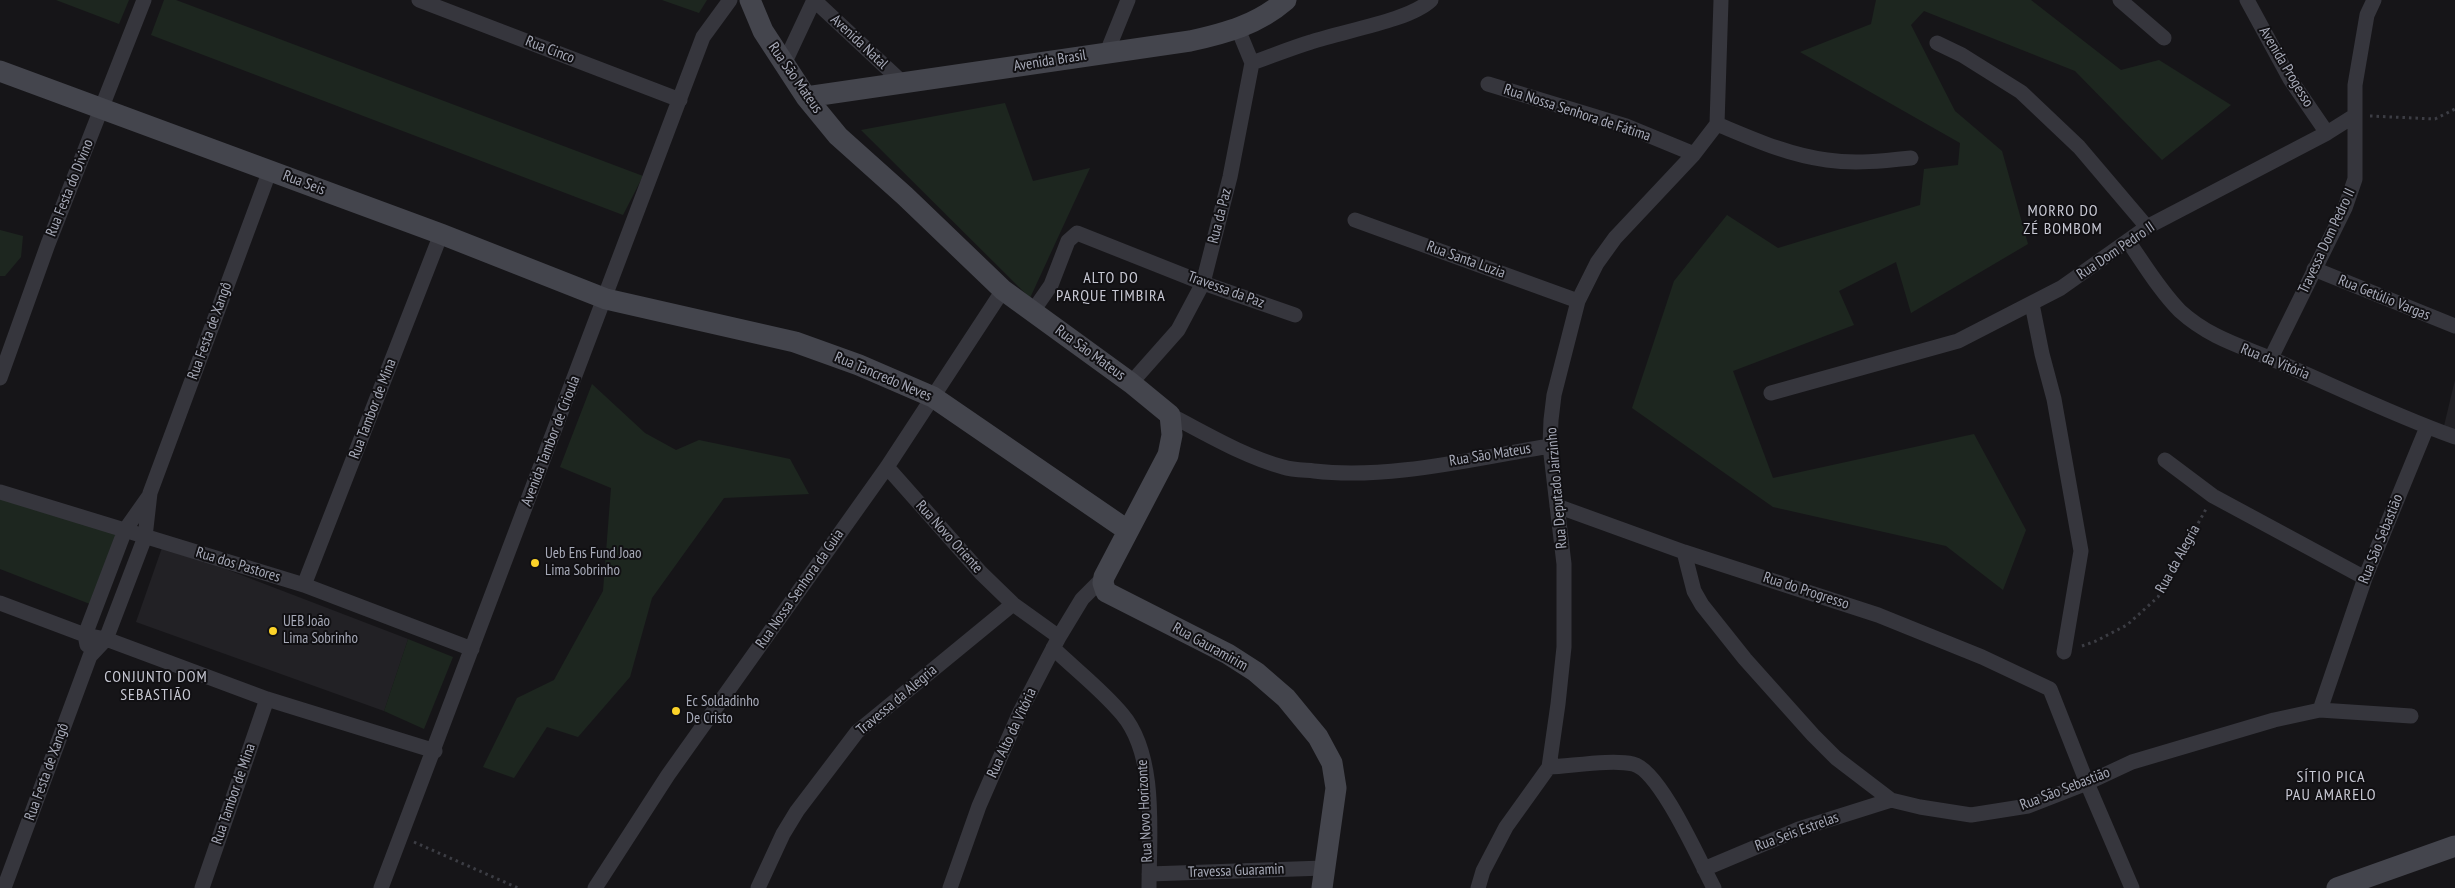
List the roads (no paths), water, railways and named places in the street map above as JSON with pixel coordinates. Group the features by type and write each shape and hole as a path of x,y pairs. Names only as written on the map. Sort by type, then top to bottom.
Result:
{"street":[{"name":"Rua Festa do Divino","path":"0,378 48,244 144,0"},
{"name":"Rua Cinco","path":"419,0 680,100"},
{"name":"Avenida Tambor de Crioula","path":"381,888 435,751 703,37 730,0"},
{"name":"Rua São Mateus","path":"750,0 763,31 784,64 806,97 838,136 905,196 1004,290 1131,383 1170,415 1243,452 1285,467 1328,472 1358,474 1394,471 1550,446"},
{"name":"Avenida Natal","path":"784,64 814,0 904,84"},
{"path":"1106,52 1128,0"},
{"name":"Avenida Brasil","path":"806,97 1190,41 1238,29 1252,23 1286,0"},
{"path":"1238,29 1252,63 1310,42 1400,17 1416,11 1431,0"},
{"path":"1721,0 1717,124 1765,145 1801,156 1849,162 1911,158"},
{"path":"2120,0 2164,38"},
{"name":"Avenida Progesso","path":"2247,0 2290,79 2327,133"},
{"name":"Travessa Dom Pedro II","path":"2271,358 2345,208 2355,179 2354,116 2356,76 2368,14 2374,0"},
{"path":"1937,43 1962,54 2021,92 2080,147 2147,227"},
{"name":"Rua da Paz","path":"1131,383 1178,330 1203,283 1230,176 1252,63"},
{"name":"Rua Seis","path":"0,71 101,110 270,170 441,234 606,299"},
{"name":"Rua Nossa Senhora de Fátima","path":"1488,84 1626,126 1694,154"},
{"name":"Rua Dom Pedro II","path":"1770,393 1958,342 2061,288 2147,227 2327,133 2354,116"},
{"name":"Rua Deputado Jairzinho","path":"1478,888 1483,871 1506,827 1548,768 1564,647 1564,564 1550,446 1554,395 1578,301 1597,263 1615,238 1694,154 1717,124"},
{"name":"Rua Festa de Xangô","path":"85,635 125,530 150,493 270,170"},
{"name":"Rua Santa Luzia","path":"1355,220 1578,301"},
{"name":"Travessa da Paz","path":"1033,311 1052,285 1068,241 1073,233 1080,233 1203,283 1295,315"},
{"name":"Rua Tambor de Mina","path":"304,585 441,234"},
{"name":"Rua da Vitória","path":"2128,241 2181,312 2213,334 2237,347 2271,358 2427,427 2455,437"},
{"name":"Rua Getúlio Vargas","path":"2314,269 2455,326"},
{"name":"Rua Nossa Senhora da Guia","path":"595,888 668,775 886,467 1004,290"},
{"name":"Rua Tancredo Neves","path":"606,299 795,342 859,365 933,397 1127,530"},
{"path":"2032,304 2042,354 2054,399 2081,551 2064,652"},
{"name":"Rua Alto da Vitória","path":"950,888 983,798 1020,712 1056,643 1082,599 1101,586 1127,530 1168,455 1172,435 1170,415"},
{"name":"Rua São Sebastião","path":"2320,710 2365,578 2427,427"},
{"path":"2165,460 2213,496 2365,578"},
{"name":"Rua Novo Oriente","path":"886,467 981,573 1013,604"},
{"name":"Rua dos Pastores","path":"0,492 304,585 472,649"},
{"name":"Rua Festa de Xangô","path":"4,888 90,656 106,639 145,537 150,493"},
{"name":"Rua do Progresso","path":"1557,506 1684,552 1878,615 1982,657 2050,689 2087,783"},
{"name":"Rua São Sebastião","path":"1684,552 1694,591 1702,605 1745,659 1818,741 1836,758 1892,800 1944,812 1970,815 2028,806 2087,783 2132,762 2156,754 2274,720 2320,710 2411,716"},
{"name":"Rua Gauramirim","path":"1101,586 1228,654 1256,672 1286,698 1318,737 1332,763 1336,788 1323,878"},
{"path":"0,602 85,635 106,639 267,699 435,751"},
{"path":"1013,604 1056,643"},
{"name":"Travessa da Alegria","path":"758,888 783,834 797,811 857,732 1013,604"},
{"path":"85,635 90,656"},
{"name":"Rua Novo Horizonte","path":"1056,643 1123,715 1142,751 1146,767 1149,816 1149,881"},
{"name":"Rua Tambor de Mina","path":"202,888 267,699"},
{"path":"1548,768 1622,763 1635,764 1642,768 1664,792 1714,888"},
{"path":"2087,783 2132,888"},
{"name":"Rua Seis Estrelas","path":"1704,869 1799,829 1892,800"},
{"path":"2337,888 2455,846"},
{"name":"Travessa Guaramin","path":"1149,881 1323,878"}],"place":[{"name":"Ueb Ens Fund Joao Lima Sobrinho","path":"535,563"},
{"name":"UEB João Lima Sobrinho","path":"273,631"},
{"name":"Ec Soldadinho De Cristo","path":"676,711"}],"district":[{"name":"MORRO DO ZÉ BOMBOM","path":"2063,220"},
{"name":"ALTO DO PARQUE TIMBIRA","path":"1111,287"},
{"name":"CONJUNTO DOM SEBASTIÃO","path":"156,686"},
{"name":"SÍTIO PICA PAU AMARELO","path":"2331,786"}]}
